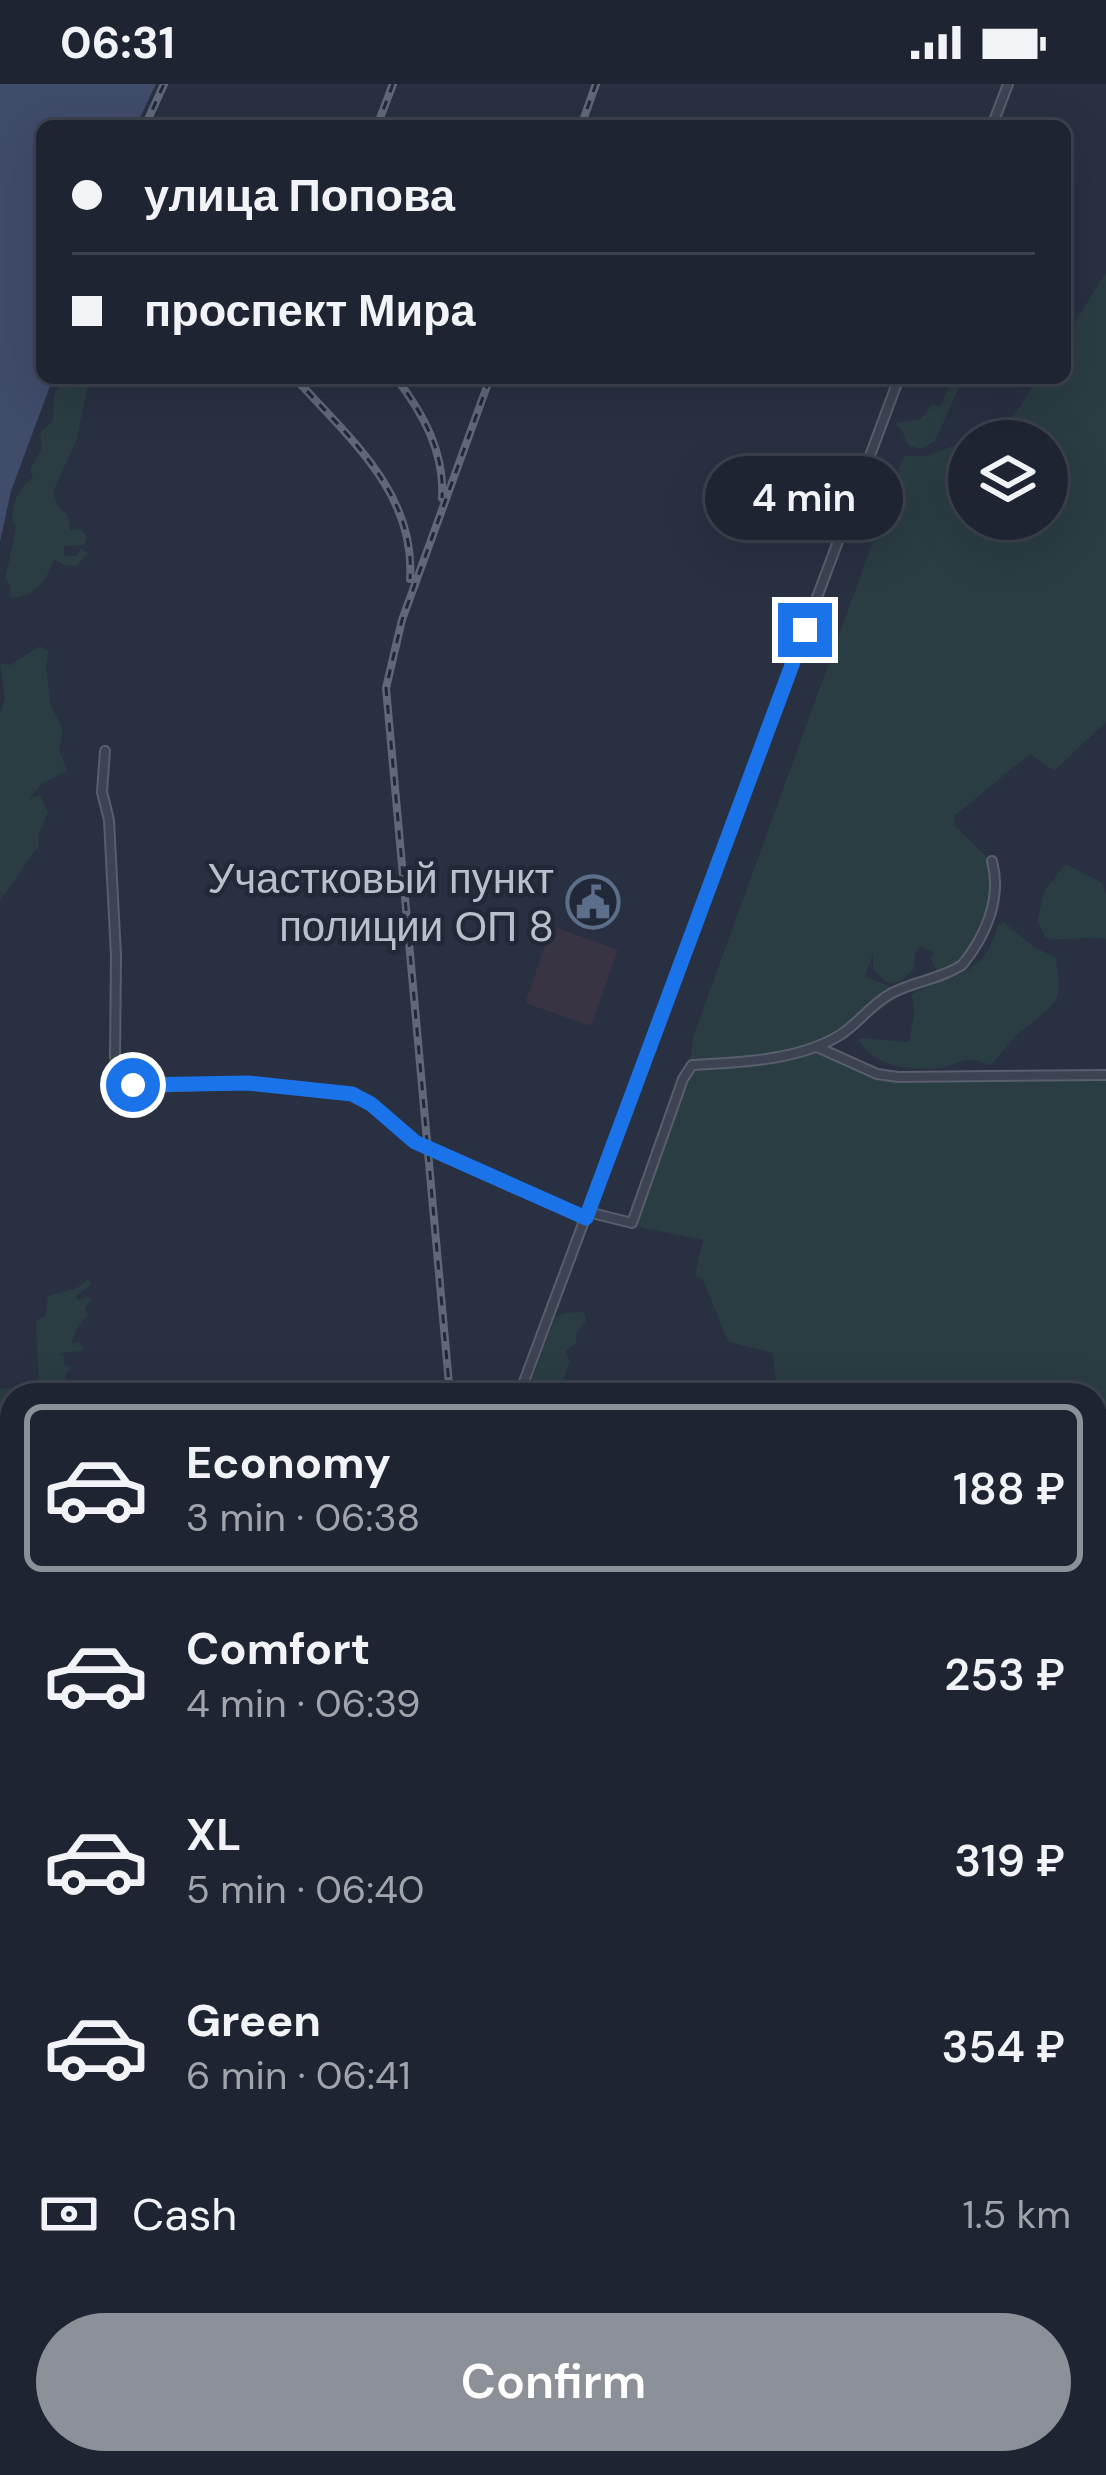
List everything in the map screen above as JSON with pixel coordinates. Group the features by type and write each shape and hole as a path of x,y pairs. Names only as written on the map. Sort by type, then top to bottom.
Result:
{"street":[{"path":"994,120 1008,84"},
{"path":"524,1383 897,384"},
{"path":"105,751 102,792 109,820 116,956 115,1057 123,1081 147,1087 254,1083 352,1094 415,1142 587,1215 632,1223 692,1065 769,1057 816,1046 846,1031 891,994 962,965 994,904 997,880 992,861"},
{"path":"816,1046 877,1074 898,1077 1106,1075"}],"shaded area":[{"path":"1106,273 1106,722 1054,771 1030,754 954,816 956,827 999,869 983,942 969,967 941,979 930,957 935,953 920,947 914,969 899,982 887,983 873,970 873,954 865,976 905,993 828,1045 879,1068 921,1074 1106,1069 1106,1383 776,1383 773,1353 728,1342 703,1279 695,1276 703,1240 634,1226 689,1077 693,1037 904,456 928,456 948,448 948,540 1068,540 1068,420 1011,420 1034,384 1071,384 1071,328"},
{"path":"60,384 88,384 77,439 53,492 68,516 70,530 80,529 87,537 84,545 64,546 64,556 76,556 82,548 88,553 77,566 54,559 39,586 27,595 10,598 11,586 5,579 16,527 12,522 15,502 33,477 30,469 42,448 40,433 53,421 54,396"},
{"path":"951,384 960,384 935,441 921,449 909,446 894,424 921,419 932,405 940,406"},
{"path":"40,646 49,652 51,706 63,730 59,750 67,771 43,783 29,799 40,795 48,813 39,845 0,901 0,713 5,699 0,663 10,665"},
{"path":"1066,864 1102,883 1106,939 1046,938 1037,921 1045,890"},
{"path":"1004,922 1035,948 1056,957 1059,985 1051,1007 991,1065 969,1060 944,1067 908,1068 884,1062 864,1048 858,1038 909,1042 912,994 976,965"},
{"path":"552,926 618,950 591,1026 525,1003"},
{"path":"89,1278 91,1285 76,1296 78,1301 87,1296 91,1300 85,1309 88,1315 71,1344 80,1342 84,1351 59,1353 65,1358 63,1364 71,1367 66,1383 39,1383 36,1322 45,1316 48,1296 77,1288"},
{"path":"584,1312 586,1321 577,1332 576,1343 565,1351 570,1361 562,1383 531,1383 555,1318"}],"water":[{"path":"0,84 156,84 139,120 36,120 36,384 51,384 11,491 0,542"}],"railway":[{"path":"148,120 164,84"},
{"path":"379,120 393,84"},
{"path":"583,120 596,84"},
{"path":"300,384 375,468 390,493 409,548 410,579"},
{"path":"400,384 430,434 440,465 442,498"},
{"path":"449,1383 386,688 402,620 488,384"}],"place":[{"name":"Участковый пункт полиции ОП 8","path":"593,902"}],"route":[{"path":"133,1085 248,1083 352,1094 415,1142 586,1218 805,630"}]}
